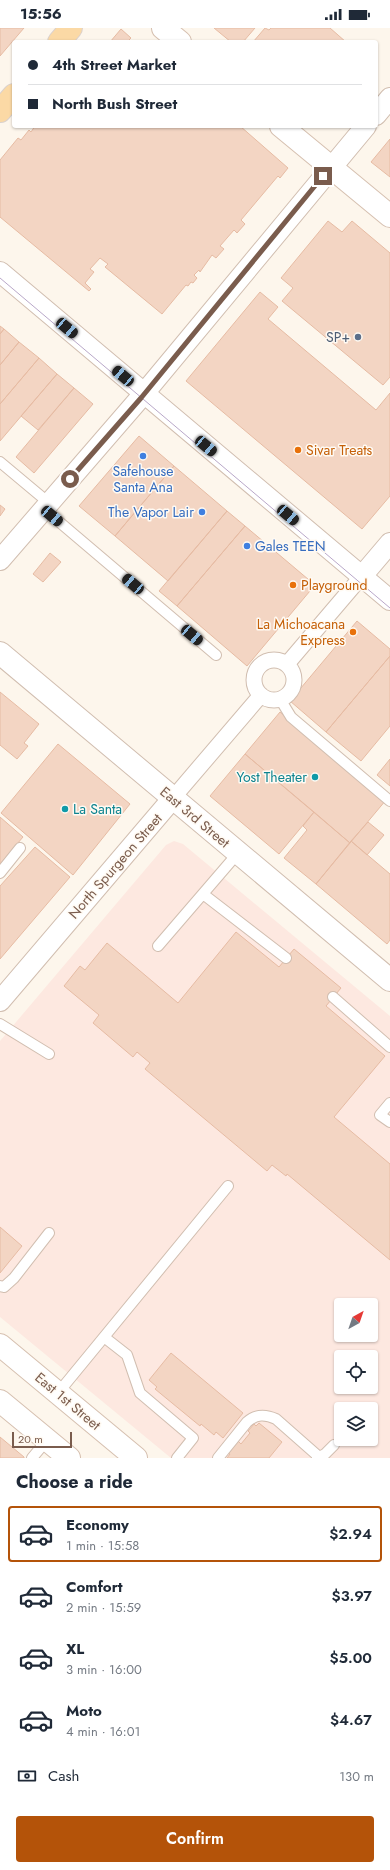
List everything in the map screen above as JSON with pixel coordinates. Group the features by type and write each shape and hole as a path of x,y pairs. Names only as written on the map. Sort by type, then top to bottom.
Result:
{"main road":[{"path":"61,40 71,28"},
{"path":"0,111 12,97"}],"street":[{"path":"163,28 178,40"},
{"path":"378,113 390,98"},
{"path":"282,128 390,216"},
{"path":"0,560 144,394 364,128"},
{"path":"0,272 390,600"},
{"path":"287,664 390,543"},
{"name":"East 3rd Street","path":"0,653 390,980"},
{"path":"273,660 287,664 292,670 294,684 286,696 280,699 267,698 261,695 254,681 255,674 259,667 265,662 273,660"},
{"name":"North Spurgeon Street","path":"0,1001 261,695"},
{"name":"East 1st Street","path":"0,1345 136,1458"},
{"path":"0,1401 68,1458"}],"lane":[{"path":"0,462 47,506 216,655"},
{"path":"280,699 291,717 390,801"},
{"path":"0,873 20,848"},
{"path":"158,946 238,853"},
{"path":"203,894 286,958"},
{"path":"333,997 390,1047"},
{"path":"0,1024 49,1054"},
{"path":"390,1103 380,1114 390,1122"},
{"path":"58,1393 228,1186"},
{"path":"0,1286 4,1287 14,1278 49,1233"},
{"path":"104,1337 127,1355 140,1393 193,1438 177,1458"},
{"path":"218,1458 247,1422 260,1415 269,1416 276,1420 317,1457 325,1454 334,1445"},
{"path":"32,1458 47,1440"}],"shaded area":[{"path":"174,841 183,844 390,1016 390,1458 171,1458 0,1317 0,1041 166,845"}],"building":[{"path":"0,28 24,28 14,40 12,40 0,56"},
{"path":"214,28 255,28 245,40 229,40"},
{"path":"265,28 269,30 271,28 330,28 344,40 255,40"},
{"path":"121,29 131,38 129,40 112,40"},
{"path":"34,128 242,128 288,168 280,178 278,176 241,220 245,224 237,233 234,230 220,246 224,249 216,258 212,255 200,272 199,270 194,275 197,278 193,283 191,282 188,286 186,285 162,314 105,267 108,264 100,258 90,269 94,272 85,283 91,289 89,291 0,217 0,160 18,138 21,140 29,130 31,132"},
{"path":"390,139 390,177 371,162"},
{"name":"SP+","path":"328,221 342,232 352,221 390,253 390,377 383,385 282,301 293,288 281,278"},
{"path":"260,292 278,307 268,319 376,410 390,393 390,496 362,529 186,381"},
{"path":"0,326 4,329 0,334"},
{"path":"4,329 19,342 0,365 0,334"},
{"path":"19,342 39,358 0,404 0,365"},
{"path":"39,358 57,374 0,441 0,404"},
{"path":"57,374 74,388 38,430 21,416"},
{"path":"74,388 93,404 34,473 16,457"},
{"path":"139,436 174,466 115,536 79,506"},
{"path":"174,466 227,511 168,581 115,536"},
{"path":"0,505 5,509 0,516"},
{"path":"227,511 245,526 177,606 159,591"},
{"path":"245,526 315,585 247,666 177,606"},
{"path":"50,553 61,562 43,582 33,574"},
{"path":"357,621 390,649 390,656 326,732 290,701"},
{"path":"390,656 390,726 361,761 326,732"},
{"path":"0,692 39,724 24,743 28,746 17,759 0,745"},
{"name":"Yost Theater","path":"280,712 386,800 350,843 245,754"},
{"name":"La Santa","path":"58,744 130,804 73,875 1,813"},
{"path":"245,754 314,812 279,854 210,796"},
{"path":"390,759 390,786 377,775"},
{"path":"314,812 350,843 316,884 284,858 307,830 303,826"},
{"path":"0,817 23,837 0,864"},
{"path":"368,822 384,835 367,855 351,841"},
{"path":"351,841 390,874 390,940 387,944 316,884"},
{"path":"35,847 70,877 0,959 0,886"},
{"path":"236,932 279,967 294,949 341,988 326,1006 385,1056 334,1117 390,1164 390,1260 287,1174 286,1176 272,1165 267,1171 145,1069 150,1063 137,1052 133,1057 93,1023 99,1015 64,986 80,966 85,970 107,943 178,1003"},
{"path":"0,1227 22,1246 0,1273"},
{"path":"171,1353 243,1413 223,1438 216,1432 214,1435 201,1424 200,1426 155,1389 157,1387 149,1380"},
{"path":"259,1423 282,1442 269,1458 227,1458 230,1454 228,1453 238,1441 241,1444 250,1433 248,1431 254,1424 256,1426"},
{"path":"0,1437 24,1457 24,1458 0,1458"}],"tram line":[{"path":"0,278 390,608"}],"place":[{"name":"SP+","path":"358,337"},
{"name":"Sivar Treats","path":"298,450"},
{"name":"Safehouse Santa Ana","path":"143,456"},
{"name":"The Vapor Lair","path":"202,512"},
{"name":"Gales TEEN","path":"247,546"},
{"name":"Playground","path":"293,585"},
{"name":"La Michoacana Express","path":"353,632"},
{"name":"Yost Theater","path":"315,777"},
{"name":"La Santa","path":"65,809"}],"route":[{"path":"70,479 141,398 323,176"}]}
